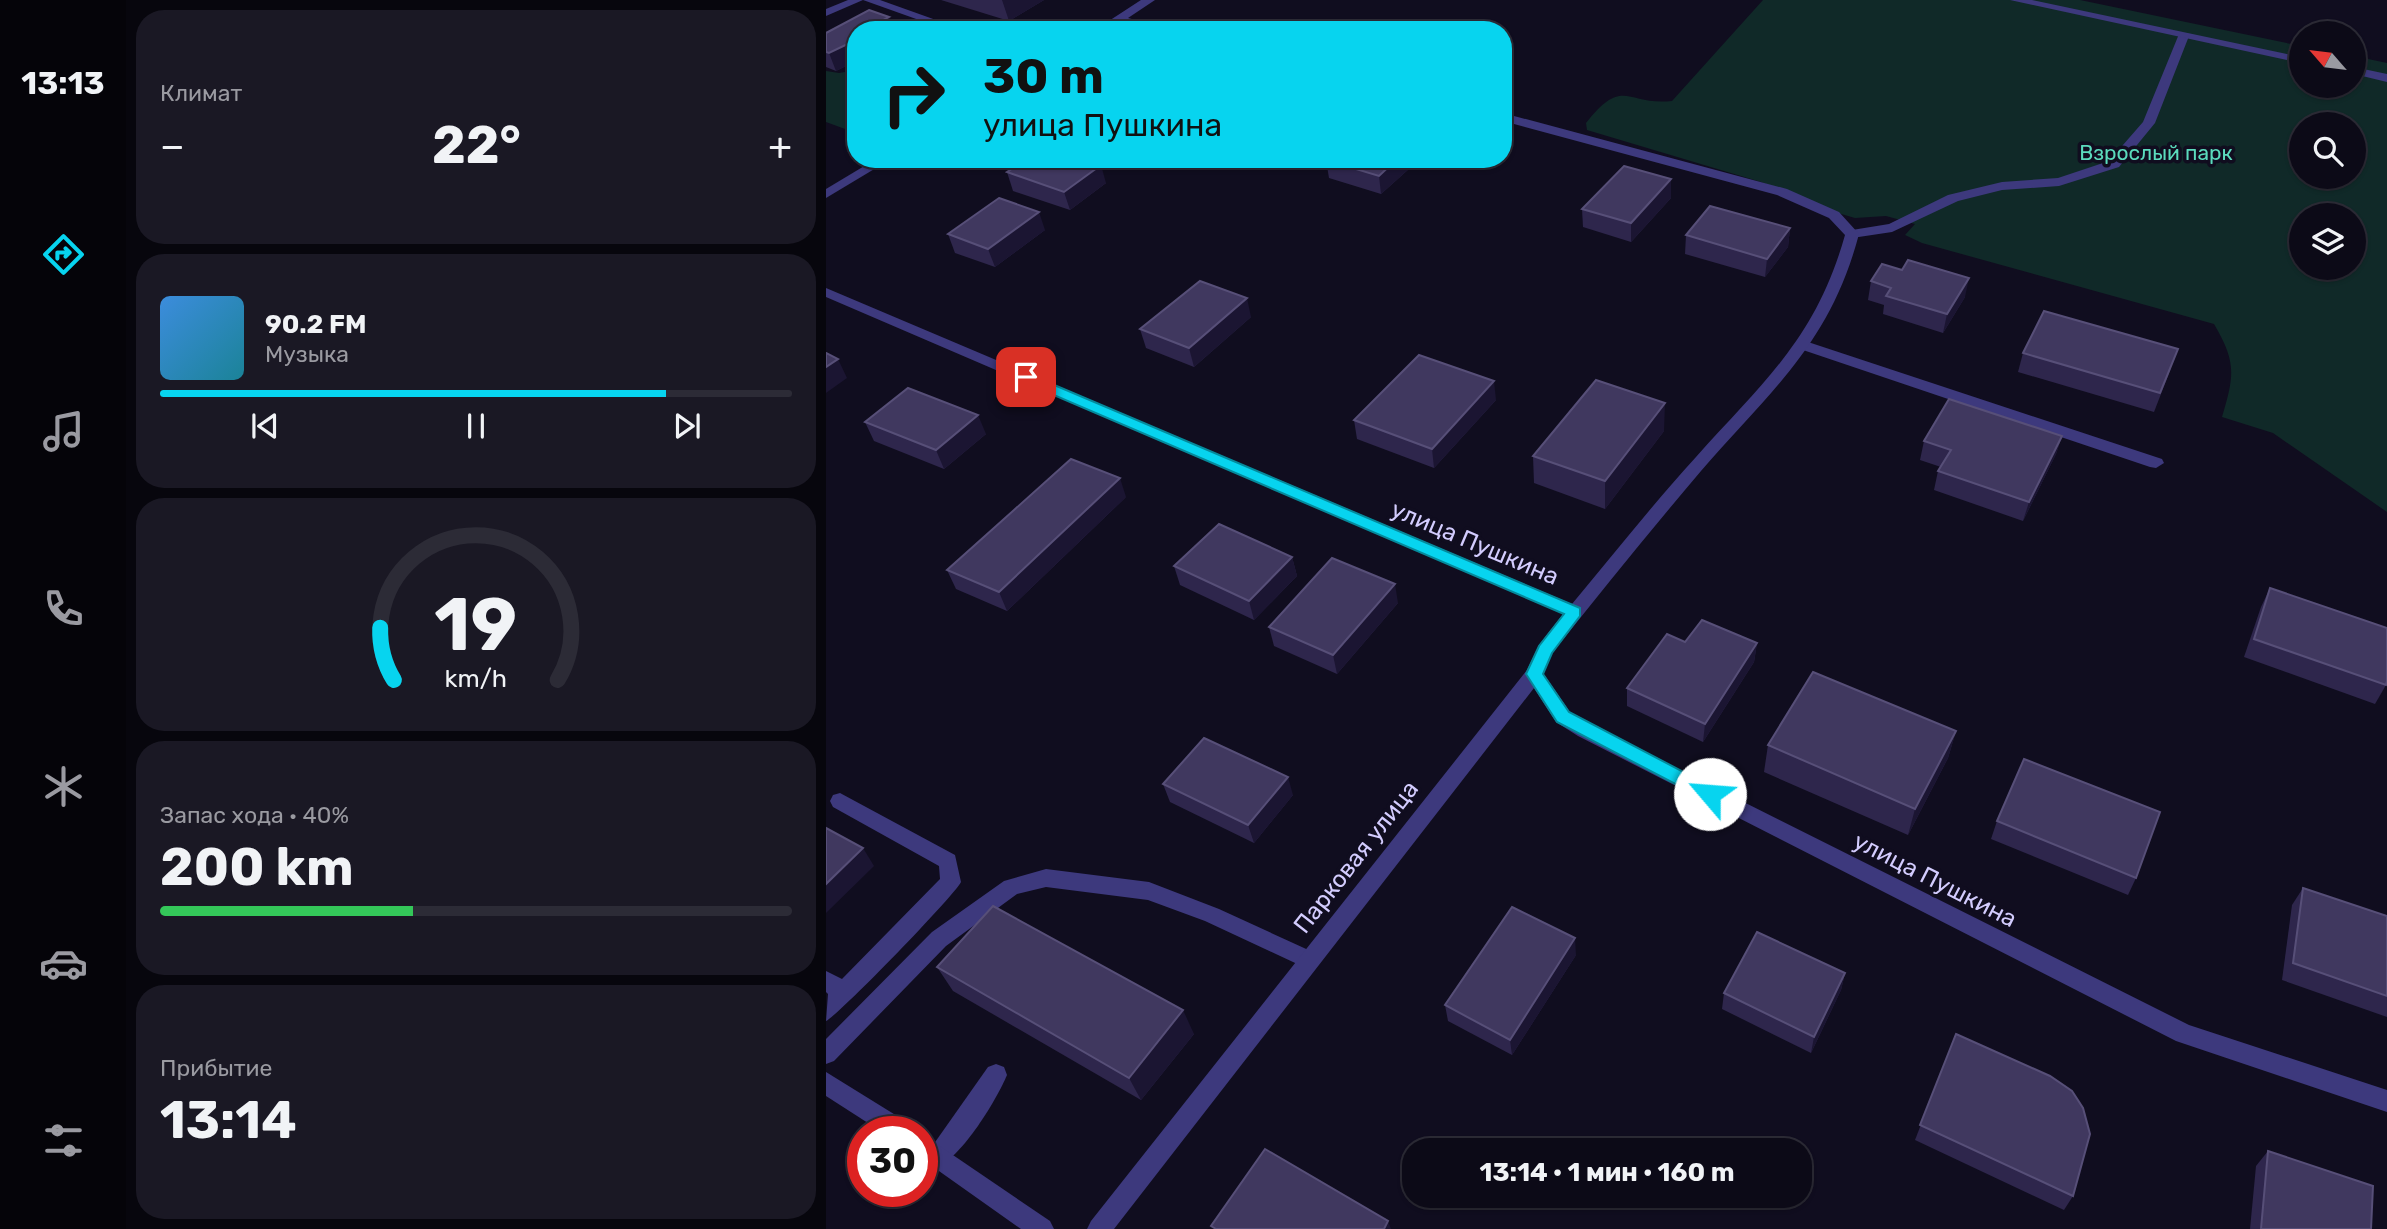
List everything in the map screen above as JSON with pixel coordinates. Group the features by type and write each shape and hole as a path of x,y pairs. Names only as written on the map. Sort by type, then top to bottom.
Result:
{"street":[{"path":"826,13 857,0"},
{"path":"869,0 933,21"},
{"path":"1115,21 1149,0"},
{"path":"2016,0 2051,4 2183,36 2289,58"},
{"path":"1118,19 1127,21"},
{"path":"1852,234 1892,228 1953,198 2002,186 2059,182 2114,164 2149,123 2183,36"},
{"path":"2366,74 2387,78"},
{"path":"1512,119 1782,192 1834,215 1852,234"},
{"path":"826,194 870,168"},
{"path":"1575,612 1700,462 1805,346 1837,289 1852,234"},
{"name":"улица Пушкина","path":"826,292 1575,612 1545,650 1534,674 1563,717 1585,731 2184,1034 2387,1101"},
{"path":"1805,346 2156,463"},
{"name":"Парковая улица","path":"826,1054 939,939 1011,887 1046,878 1149,891 1212,915 1308,960 1534,674"},
{"path":"826,1011 951,882 948,861 840,801"},
{"path":"1099,1229 1308,960"},
{"path":"826,981 845,992"},
{"path":"938,1144 965,1123 996,1075"},
{"path":"826,1083 877,1116"},
{"path":"938,1156 1042,1229"}],"green space":[{"name":"Взрослый парк","path":"1763,0 2080,0 2289,44 2289,98 2366,98 2366,59 2387,63 2387,512 2273,433 2222,417 2231,370 2227,349 2214,324 1922,243 1905,235 1915,224 1886,216 1855,218 1761,182 1587,130 1586,123 1599,108 1618,96 1672,101"},
{"path":"826,71 847,72 847,130 826,122"}],"building":[{"path":"869,10 889,17 885,19 890,21 848,21"},
{"path":"847,22 847,44 826,52 826,33"},
{"path":"1624,166 1671,179 1631,223 1582,209"},
{"path":"1013,168 1097,168 1064,192 1007,172"},
{"path":"1352,168 1387,168 1379,176"},
{"path":"999,198 1039,212 988,249 948,234"},
{"path":"1710,206 1790,228 1767,259 1686,235"},
{"path":"1908,260 1969,278 1947,314 1886,296 1891,288 1871,281 1882,264 1902,270"},
{"path":"1200,281 1247,298 1189,348 1140,329"},
{"path":"2044,311 2178,349 2160,393 2023,353"},
{"path":"826,353 838,359 826,367"},
{"path":"1419,355 1494,381 1432,449 1354,420"},
{"path":"1596,380 1665,403 1605,481 1533,456"},
{"path":"908,388 978,415 936,450 865,422"},
{"path":"1949,399 2062,436 2029,502 1938,471 1951,450 1924,441"},
{"path":"1071,459 1120,478 999,592 947,570"},
{"path":"1219,524 1292,557 1249,601 1174,566"},
{"path":"1332,558 1395,584 1333,655 1269,627"},
{"path":"2270,588 2387,628 2386,685 2254,639"},
{"path":"1702,620 1757,643 1705,724 1627,688 1667,634 1685,642"},
{"path":"1813,672 1956,731 1915,809 1768,745"},
{"path":"1204,738 1288,777 1248,825 1163,784"},
{"path":"2024,759 2160,812 2136,878 1997,821"},
{"path":"826,828 863,848 826,884"},
{"path":"2303,888 2387,916 2387,996 2293,963"},
{"path":"993,906 1183,1010 1129,1078 937,967"},
{"path":"1512,907 1575,938 1510,1040 1445,1005"},
{"path":"1757,932 1845,973 1814,1037 1724,993"},
{"path":"1956,1034 2050,1076 2072,1091 2083,1108 2090,1134 2073,1196 1920,1125"},
{"path":"1265,1149 1388,1221 1384,1229 1216,1229 1211,1226"},
{"path":"2268,1151 2373,1186 2371,1229 2261,1229"}],"route":[{"path":"1026,377 1575,612 1545,650 1534,674 1563,717 1585,731 1710,794"}]}
